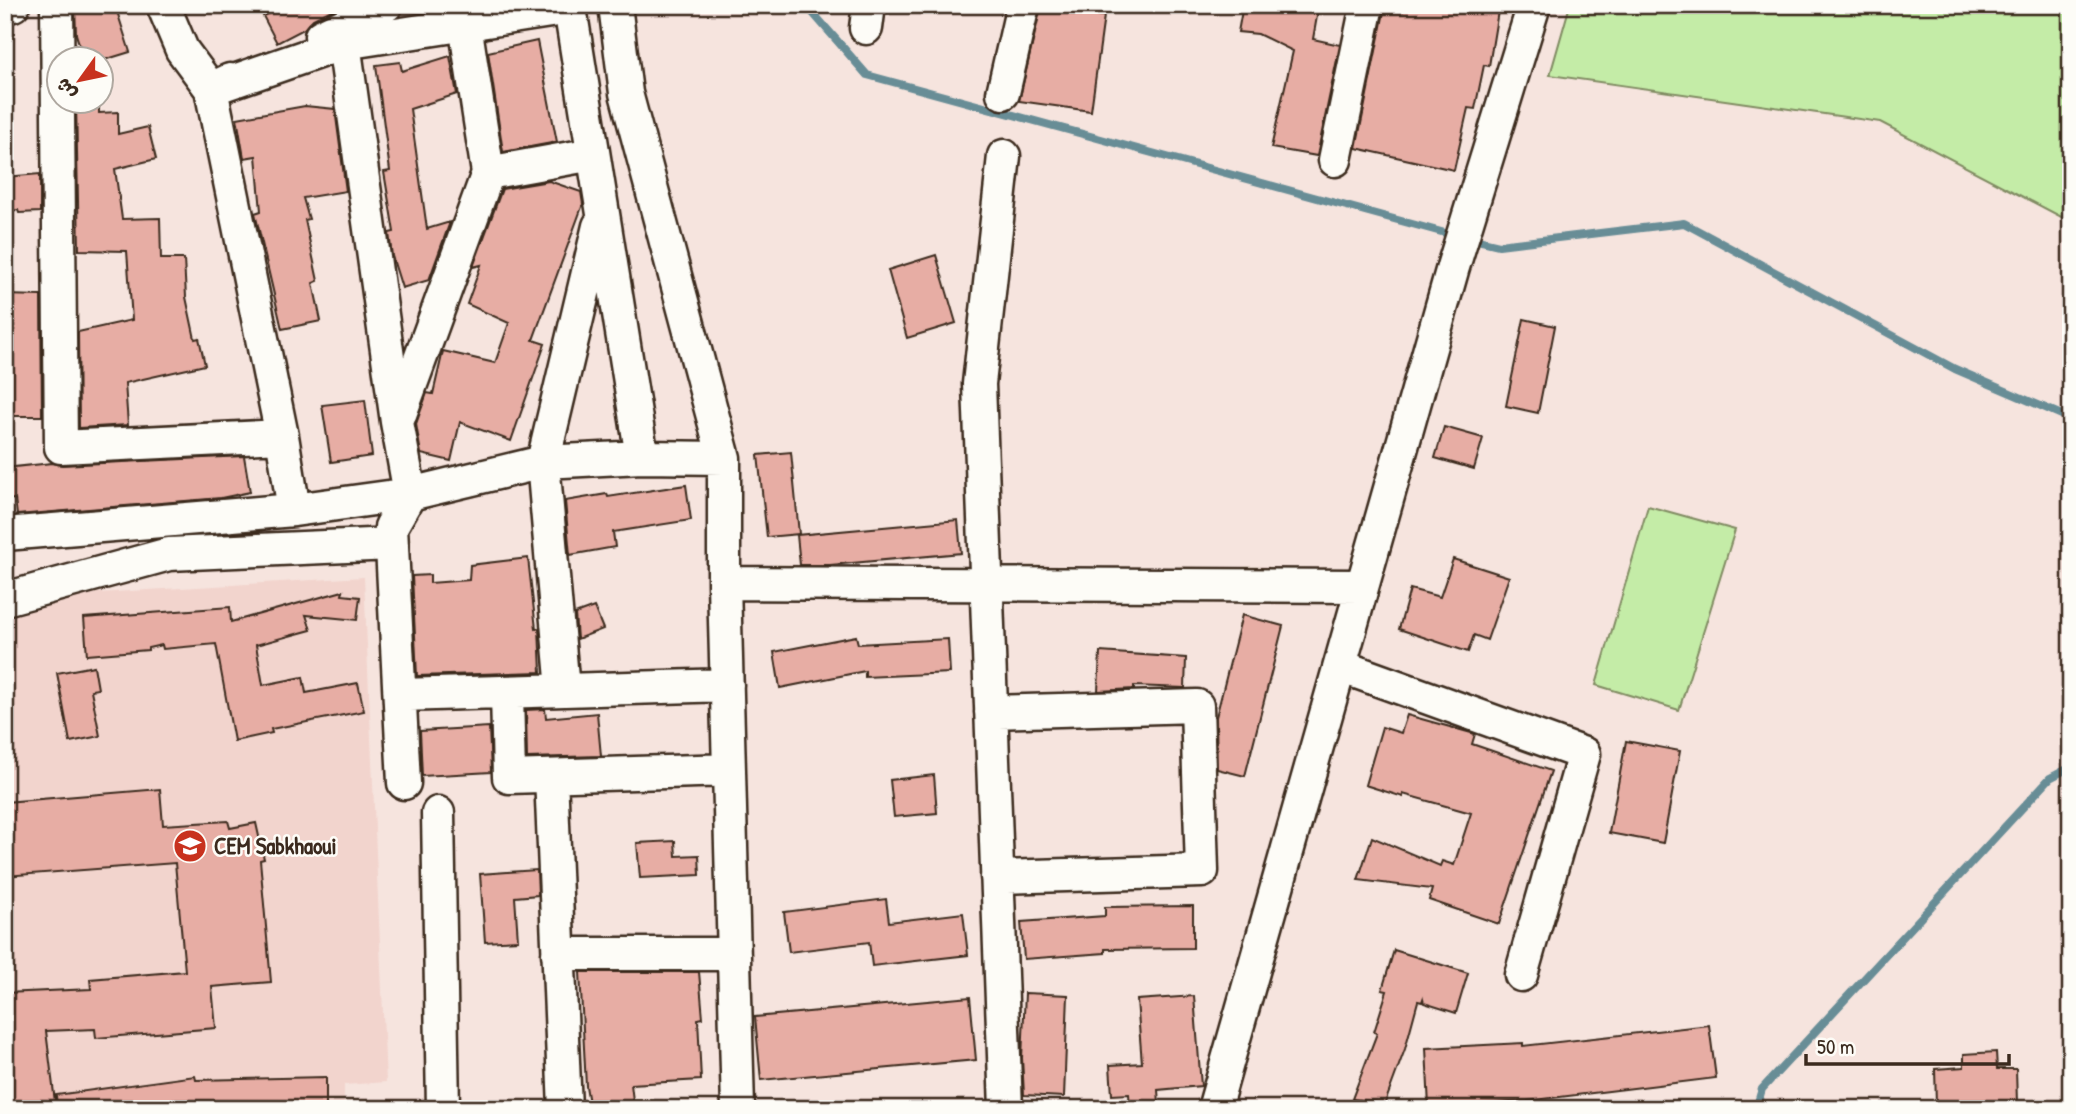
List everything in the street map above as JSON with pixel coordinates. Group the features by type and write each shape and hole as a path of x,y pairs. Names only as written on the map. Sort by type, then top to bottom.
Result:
{"street":[{"path":"5,8 13,5"},
{"path":"58,5 61,447 282,436"},
{"path":"163,5 183,50 211,89 282,436 294,510"},
{"path":"211,89 386,5"},
{"path":"615,5 626,93 724,458 724,583 738,1109"},
{"path":"1003,93 1023,5"},
{"path":"1335,160 1367,5"},
{"path":"1214,1109 1453,267 1534,5"},
{"path":"211,89 344,43 465,24 533,9 570,8 642,457"},
{"path":"397,422 488,173 465,24"},
{"path":"344,43 397,422 410,495 391,527 404,783"},
{"path":"488,173 593,154"},
{"path":"1004,156 979,384 1006,1109"},
{"path":"563,690 543,462 603,212"},
{"path":"5,534 294,510 410,495 543,462 642,457 724,458"},
{"path":"5,599 169,554 392,544"},
{"path":"724,583 1362,586"},
{"path":"1340,666 1584,754 1521,975"},
{"path":"401,695 727,685"},
{"path":"507,692 509,777 729,770"},
{"path":"991,712 1196,706 1198,734 1202,871 997,877"},
{"path":"551,776 565,1109"},
{"path":"438,813 443,1109"},
{"path":"558,954 734,954"}],"shaded area":[{"name":"CEM Sabkhaoui","path":"364,577 386,1082 344,1085 344,1109 5,1109 5,609 48,596"}],"green space":[{"path":"1570,5 2071,5 2071,222 1880,122 1550,75"},
{"path":"1648,506 1735,530 1679,710 1596,685"}],"building":[{"path":"75,5 115,5 130,52 116,56 116,46 80,46 76,34"},
{"path":"283,5 342,5 313,19 304,29 277,43 263,16"},
{"path":"1243,5 1319,5 1313,39 1340,45 1317,156 1271,148 1293,51 1258,34 1238,32"},
{"path":"1404,5 1499,5 1489,66 1484,65 1475,109 1468,108 1454,170 1356,148 1385,7 1403,11"},
{"path":"1041,7 1104,16 1091,111 1019,101"},
{"path":"537,41 557,142 503,152 488,52"},
{"path":"450,56 457,94 410,109 427,229 450,222 429,280 402,288 392,256 389,233 394,232 384,172 390,171 376,65 400,62 402,71"},
{"path":"305,106 335,109 346,191 303,198 309,219 305,220 318,281 313,283 321,321 282,329 255,213 261,211 256,156 244,158 237,118"},
{"path":"118,112 118,134 148,127 156,159 115,169 122,219 160,218 161,259 184,259 186,297 195,339 199,338 205,365 125,383 128,425 79,428 78,332 132,320 127,251 79,250 76,116 116,116"},
{"path":"40,174 40,212 5,211 5,177"},
{"path":"549,181 581,192 583,204 533,340 545,344 511,441 460,422 451,461 421,454 416,424 427,393 433,394 443,351 495,363 509,323 467,304 481,265 473,267 502,189"},
{"path":"936,255 956,323 907,338 888,270"},
{"path":"5,295 41,296 42,416 5,416"},
{"path":"1524,319 1555,326 1538,413 1506,406"},
{"path":"365,400 372,456 331,462 322,405"},
{"path":"1444,427 1483,438 1474,469 1435,458"},
{"path":"791,452 799,534 767,537 758,455"},
{"path":"244,456 250,492 221,498 17,515 15,499 5,500 5,468 52,463 62,465"},
{"path":"686,485 691,520 613,532 615,547 570,555 565,501"},
{"path":"958,520 961,553 830,565 800,565 797,535"},
{"path":"528,558 536,629 539,628 541,672 417,676 412,576 430,575 430,583 469,580 470,565"},
{"path":"1453,559 1509,577 1487,640 1474,635 1468,652 1399,629 1410,589 1440,597"},
{"path":"343,591 342,595 360,597 357,620 306,615 311,630 256,645 263,685 303,677 306,693 358,683 364,711 271,729 272,733 234,741 216,644 163,649 162,645 148,650 87,655 84,618 230,607 231,622"},
{"path":"594,607 603,629 577,639 575,614"},
{"path":"1242,615 1283,626 1245,776 1217,769 1216,717"},
{"path":"856,636 858,644 948,639 950,673 865,677 865,671 780,688 774,652"},
{"path":"1100,652 1186,658 1185,688 1134,686 1134,689 1098,691"},
{"path":"94,666 98,689 91,690 100,736 70,742 57,673"},
{"path":"545,709 546,718 597,713 601,756 527,758 526,710"},
{"path":"1407,715 1475,734 1472,744 1551,771 1499,924 1429,900 1432,889 1358,880 1372,837 1440,866 1442,861 1454,865 1471,813 1365,785 1382,727 1401,733"},
{"path":"489,727 491,772 422,776 420,731"},
{"path":"1626,741 1680,751 1663,843 1609,833"},
{"path":"934,775 937,813 894,817 890,780"},
{"path":"160,789 163,825 228,821 230,828 256,823 264,859 260,860 271,982 212,987 216,1028 96,1038 95,1029 46,1031 55,1102 5,1108 5,993 91,989 90,979 185,971 175,863 5,876 5,802"},
{"path":"675,841 676,856 699,855 700,875 640,878 637,843"},
{"path":"537,870 538,895 515,897 518,940 485,942 480,874"},
{"path":"886,899 889,922 963,913 968,955 872,966 869,942 789,952 784,912"},
{"path":"1193,906 1193,948 1105,949 1105,953 1024,959 1021,922 1105,916 1105,907"},
{"path":"1394,950 1468,973 1456,1013 1424,1003 1423,999 1422,1002 1418,1001 1405,1049 1385,1103 1352,1099 1377,1033 1374,1032 1387,991 1382,990"},
{"path":"580,972 699,972 703,1018 698,1019 701,1080 631,1084 634,1109 590,1109 586,1086"},
{"path":"1025,993 1068,995 1064,1097 1024,1095 1022,1058"},
{"path":"1194,996 1201,1086 1158,1090 1159,1103 1130,1105 1129,1094 1112,1095 1110,1065 1142,1063 1137,1000"},
{"path":"970,997 976,1060 761,1080 755,1017"},
{"path":"1709,1025 1716,1078 1527,1101 1429,1107 1426,1048 1523,1043 1523,1046"},
{"path":"1996,1052 1997,1069 2016,1069 2017,1103 1936,1104 1935,1069 1964,1067 1964,1054"},
{"path":"195,1076 196,1080 326,1077 326,1109 57,1109 56,1095"}],"waterway":[{"path":"806,5 867,75 1456,236"},
{"path":"1469,238 1499,245 1684,223 1955,369 2071,419"},
{"path":"1756,1109 1762,1089 2050,778 2071,767"}],"place":[{"name":"CEM Sabkhaoui","path":"190,846"}]}
